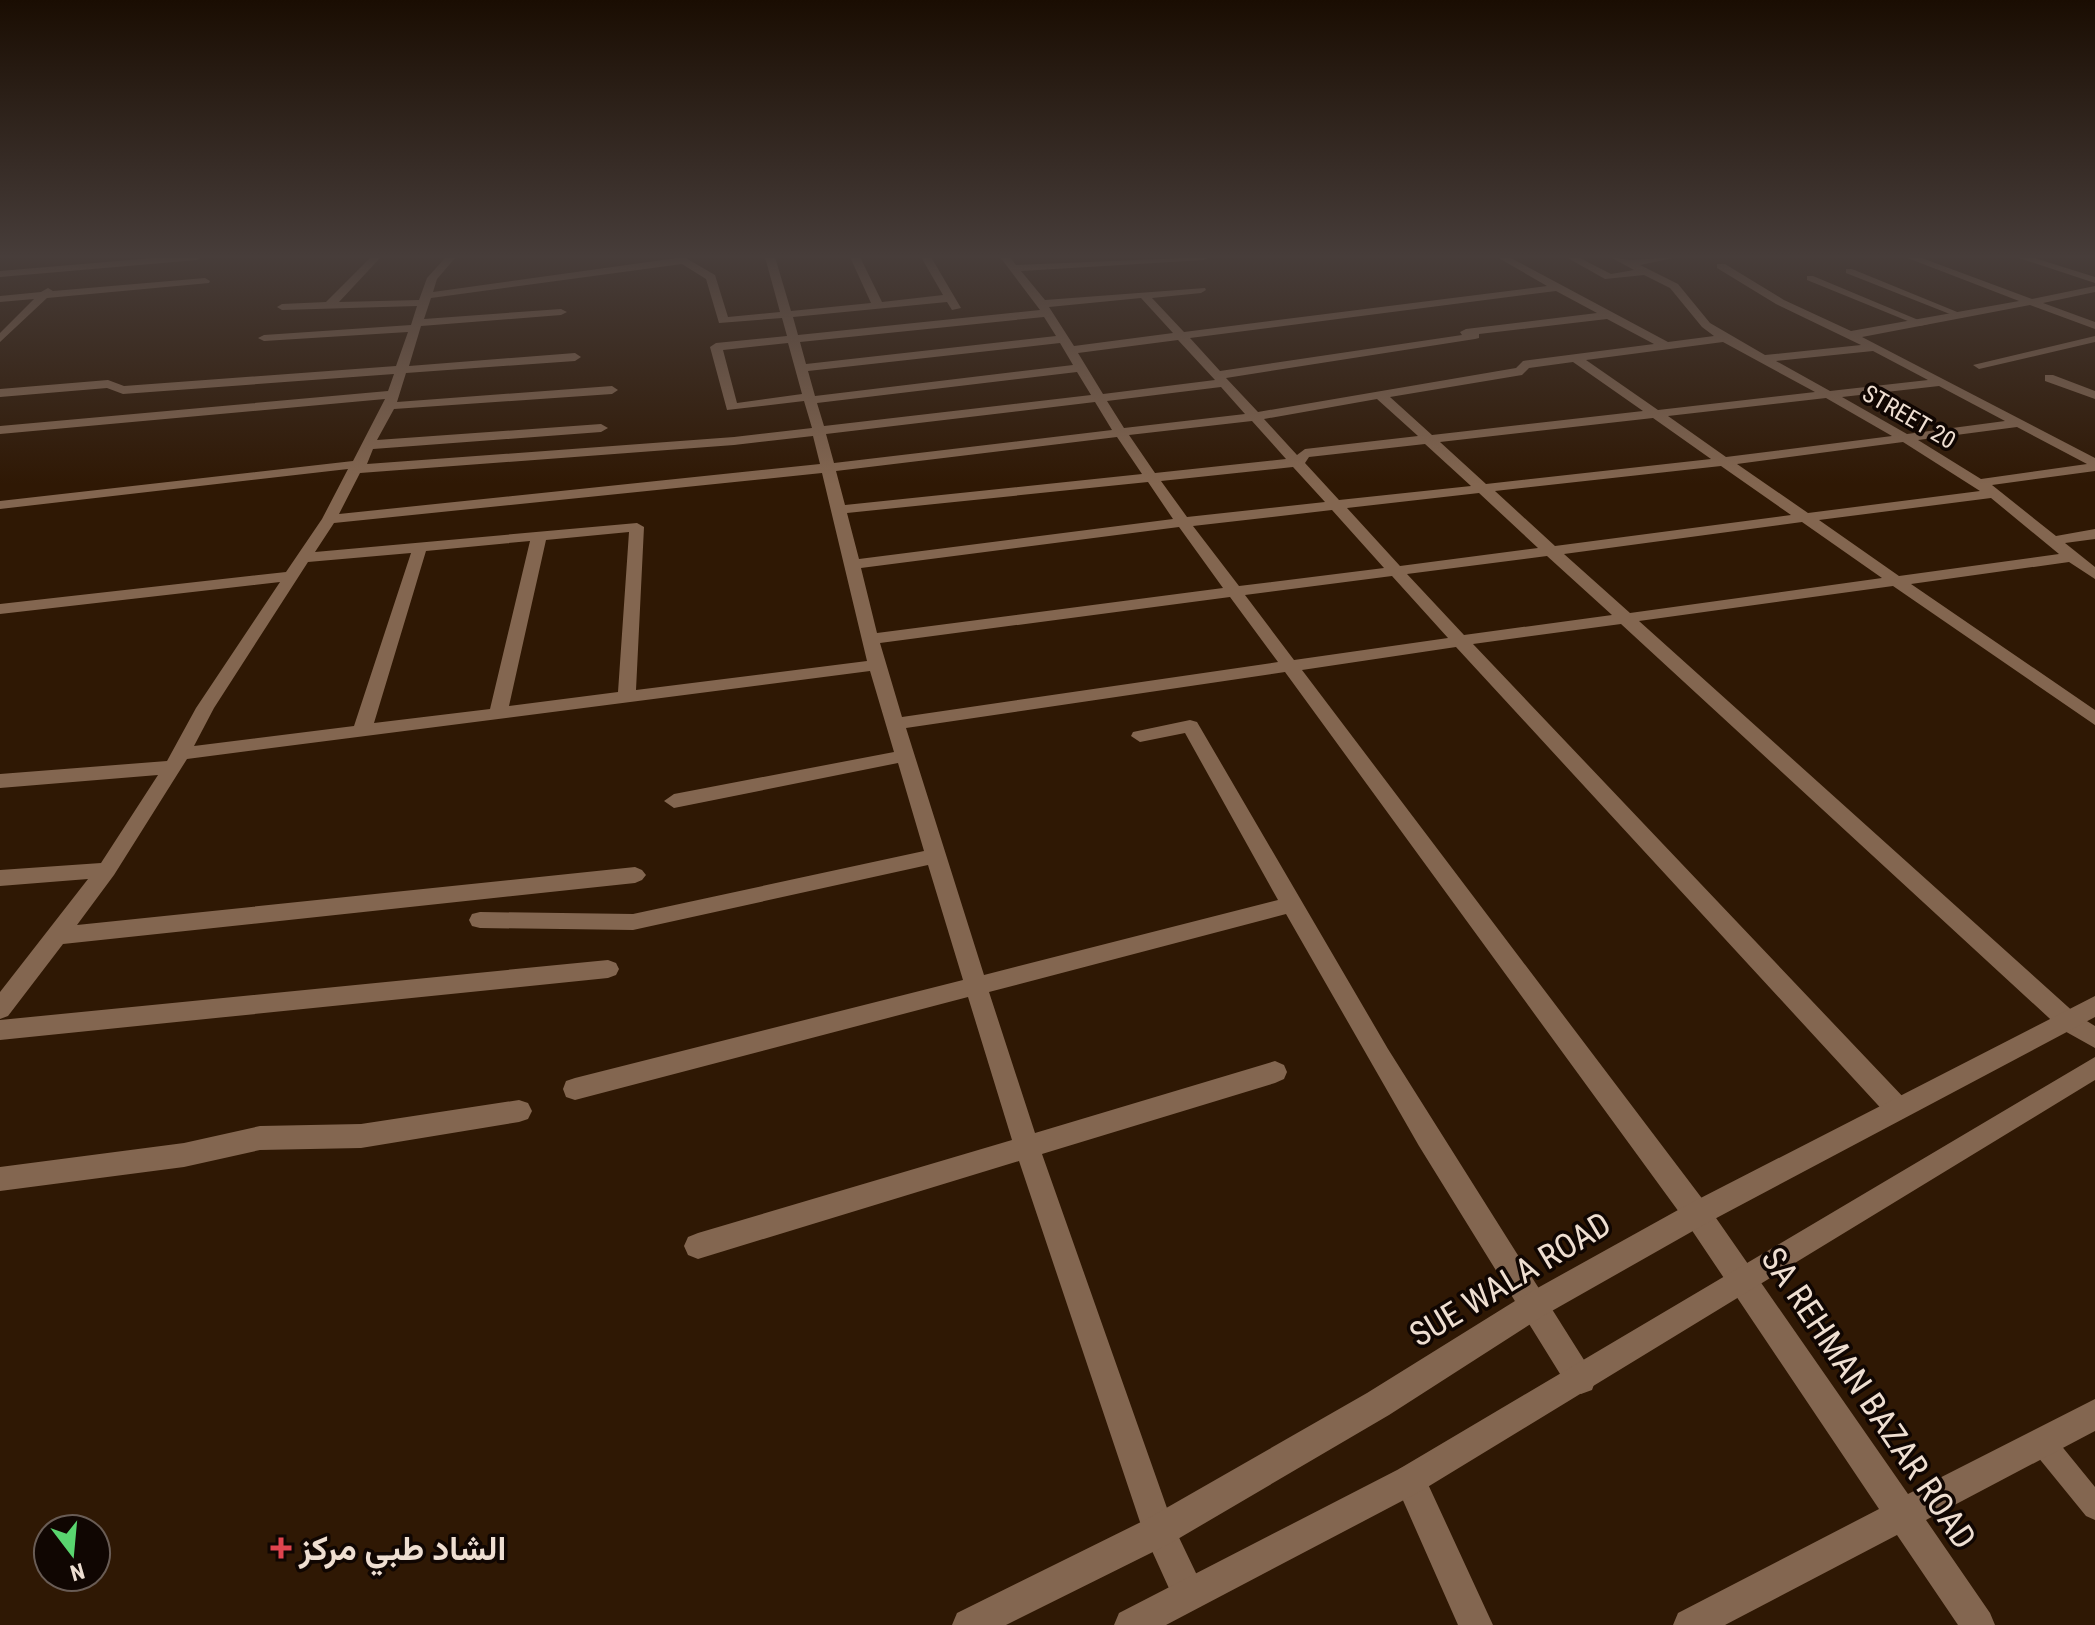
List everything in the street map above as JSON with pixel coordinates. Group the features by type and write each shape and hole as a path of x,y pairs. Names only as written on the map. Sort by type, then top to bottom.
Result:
{"street":[{"path":"264,338 330,333"},
{"path":"5,997 107,870 177,761 205,708 329,519 391,400 415,333"},
{"path":"793,333 877,665 976,986 1027,1147 1159,1531 1189,1594"},
{"path":"853,333 716,347 732,407 1081,368"},
{"name":"SA REHMAN BAZAR ROAD","path":"1059,333 1120,432 1184,524 1697,1214 1978,1625"},
{"path":"1179,333 1460,641 1897,1108"},
{"path":"803,368 1222,333"},
{"path":"0,505 359,466 734,441 1222,379 1475,336 1468,333"},
{"path":"1643,333 1666,346"},
{"name":"STREET 20","path":"1717,333 1979,483 2095,574"},
{"path":"1846,333 2095,465"},
{"path":"1851,335 1865,333"},
{"path":"329,519 826,468 1257,416 1522,371 1523,365 1725,338"},
{"path":"1979,365 2095,339"},
{"path":"1762,359 1875,347"},
{"path":"0,393 108,384 123,390 575,357"},
{"path":"1575,358 2095,719"},
{"path":"2049,378 2095,395"},
{"path":"1299,462 1305,453 1940,382"},
{"path":"0,430 391,400 612,390"},
{"path":"1381,396 2069,1022 2095,1038"},
{"path":"851,565 2019,423"},
{"path":"369,445 601,428"},
{"path":"837,510 1299,462"},
{"path":"1979,483 2095,465"},
{"path":"871,639 1994,493"},
{"path":"304,558 637,527 627,696"},
{"path":"2052,541 2095,534"},
{"path":"498,713 539,536"},
{"path":"362,731 420,547"},
{"path":"895,724 1460,641 2070,557"},
{"path":"0,609 293,576"},
{"path":"0,781 177,761 362,731 877,665"},
{"path":"1140,736 1190,726 1291,905 1533,1306 1581,1379"},
{"path":"674,801 904,756"},
{"path":"480,920 633,922 937,856"},
{"path":"0,878 107,870"},
{"path":"57,936 635,875"},
{"path":"575,1089 1291,905"},
{"path":"0,1030 608,969"},
{"name":"SUE WALA ROAD","path":"969,1625 1159,1531 1378,1404 1533,1306 1697,1214 2095,1006"},
{"path":"1131,1625 1410,1480 2095,1067"},
{"path":"698,1246 1275,1072"},
{"path":"0,1179 184,1155 260,1138 361,1136 519,1111"},
{"path":"1690,1625 2095,1414"},
{"path":"1410,1480 1476,1625"}],"lane":[{"path":"2042,1442 2095,1507"}],"place":[{"name":"الشاد طبي مرکز","path":"281,1548"}]}
